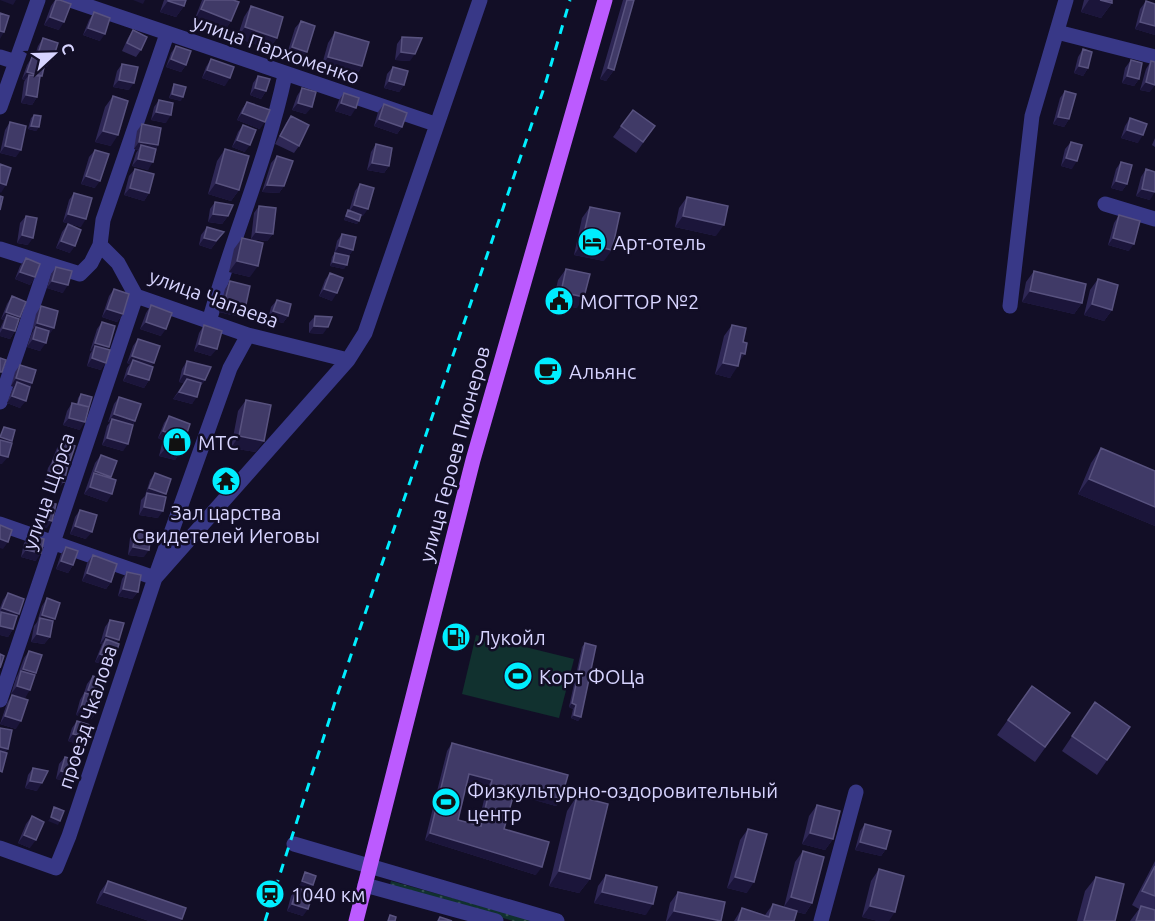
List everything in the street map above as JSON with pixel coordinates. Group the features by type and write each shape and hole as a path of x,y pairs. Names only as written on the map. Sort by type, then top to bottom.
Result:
{"main road":[{"name":"улица Героев Пионеров","path":"356,921 473,460 605,0"}],"street":[{"path":"0,107 38,0"},
{"name":"улица Пархоменко","path":"70,0 285,75 435,124"},
{"path":"348,360 365,333 379,295 435,124 480,0"},
{"path":"1010,306 1032,116 1066,0"},
{"path":"1058,32 1155,57"},
{"path":"0,249 80,274 91,263 100,245 103,220 167,34"},
{"path":"0,57 16,62"},
{"path":"209,322 222,275 274,128 285,75"},
{"path":"1105,204 1155,219"},
{"name":"улица Чапаева","path":"100,245 118,263 136,296 248,335 348,360"},
{"path":"0,402 47,264"},
{"name":"улица Щорса","path":"0,700 136,296"},
{"name":"проезд Чкалова","path":"0,848 56,868 69,836 155,578 230,368 248,335"},
{"name":"проезд Чкалова","path":"155,578 348,360"},
{"path":"0,524 155,578"},
{"path":"821,921 856,792"},
{"path":"294,844 369,868 556,921"},
{"path":"365,885 496,921"}],"green space":[{"name":"Корт ФОЦа","path":"476,635 574,659 559,718 462,694"},
{"path":"391,881 535,921 513,921 390,885"}],"building":[{"path":"56,0 71,4 64,22 50,17"},
{"path":"168,0 186,0 184,6"},
{"path":"205,0 239,2 231,21 201,9"},
{"path":"627,0 634,0 614,70 608,68"},
{"path":"1146,1 1155,4 1155,26 1140,22"},
{"path":"251,6 283,17 277,38 245,27"},
{"path":"94,12 110,18 105,34 88,28"},
{"path":"0,13 9,16 4,32 0,31"},
{"path":"301,21 315,26 307,52 292,47"},
{"path":"133,30 147,37 141,50 127,43"},
{"path":"335,32 369,42 362,66 328,57"},
{"path":"402,37 422,38 415,54 401,52"},
{"path":"43,38 58,43 53,59 38,54"},
{"path":"176,46 191,51 186,65 171,59"},
{"path":"1083,49 1092,52 1088,68 1079,66"},
{"path":"32,57 45,63 42,76 27,72"},
{"path":"211,59 234,67 230,78 207,70"},
{"path":"1131,60 1142,63 1139,79 1127,76"},
{"path":"1151,61 1155,62 1155,85 1146,82"},
{"path":"122,64 138,67 134,83 119,80"},
{"path":"393,67 408,71 404,85 389,81"},
{"path":"29,75 40,76 37,97 26,95"},
{"path":"258,76 270,79 266,91 255,88"},
{"path":"174,84 186,87 183,97 172,94"},
{"path":"302,88 316,92 312,107 298,103"},
{"path":"1065,91 1076,94 1069,119 1058,117"},
{"path":"344,93 359,98 356,108 341,103"},
{"path":"113,96 128,101 118,135 103,131"},
{"path":"159,100 173,103 171,115 156,112"},
{"path":"247,102 270,110 265,122 242,113"},
{"path":"384,104 407,113 402,127 379,119"},
{"path":"633,110 655,126 643,142 621,126"},
{"path":"34,115 41,116 39,127 31,126"},
{"path":"291,116 309,125 299,146 280,136"},
{"path":"1130,118 1147,124 1143,135 1127,130"},
{"path":"10,122 26,126 21,150 5,146"},
{"path":"142,124 161,128 158,145 139,142"},
{"path":"243,125 256,130 250,145 237,140"},
{"path":"1071,142 1082,145 1077,161 1066,158"},
{"path":"376,144 392,148 389,166 372,163"},
{"path":"141,145 156,149 153,162 138,159"},
{"path":"225,149 249,156 239,190 216,183"},
{"path":"95,150 109,154 100,181 86,176"},
{"path":"277,156 293,161 284,186 267,185"},
{"path":"1121,162 1132,165 1127,184 1116,181"},
{"path":"0,164 11,168 6,185 0,183"},
{"path":"135,169 154,174 149,193 130,188"},
{"path":"1146,169 1155,172 1155,192 1142,189"},
{"path":"360,184 374,188 368,209 354,205"},
{"path":"74,193 92,198 86,219 68,214"},
{"path":"687,197 728,206 724,225 683,216"},
{"path":"215,202 233,205 228,216 213,214"},
{"path":"259,206 276,208 273,234 256,232"},
{"path":"590,207 620,213 612,250 582,243"},
{"path":"348,210 361,215 359,221 346,216"},
{"path":"1119,215 1140,221 1134,244 1113,238"},
{"path":"26,216 37,218 33,238 22,235"},
{"path":"68,224 81,230 75,246 61,241"},
{"path":"207,227 224,232 216,241 204,238"},
{"path":"342,234 356,237 353,250 339,246"},
{"path":"242,238 263,243 258,266 237,261"},
{"path":"335,253 349,256 347,265 333,262"},
{"path":"26,258 40,264 35,277 20,272"},
{"path":"56,267 72,271 68,285 52,281"},
{"path":"566,269 590,274 584,297 561,292"},
{"path":"1034,271 1086,284 1082,303 1030,291"},
{"path":"330,273 343,278 337,293 324,289"},
{"path":"1098,279 1118,285 1112,310 1092,304"},
{"path":"230,281 250,286 245,309 224,304"},
{"path":"114,289 129,294 123,314 107,309"},
{"path":"12,296 26,302 20,317 6,312"},
{"path":"277,300 291,304 288,316 273,311"},
{"path":"151,305 172,313 166,329 146,322"},
{"path":"41,306 58,311 54,328 37,323"},
{"path":"7,315 19,319 15,331 3,328"},
{"path":"315,316 332,317 328,327 314,326"},
{"path":"102,322 115,326 109,347 95,343"},
{"path":"204,325 222,331 217,349 199,344"},
{"path":"732,325 746,328 743,342 747,343 745,354 741,353 738,366 723,363"},
{"path":"36,327 49,331 46,343 33,339"},
{"path":"138,339 160,346 154,363 132,356"},
{"path":"95,346 110,350 106,363 92,358"},
{"path":"0,358 6,360 2,372 0,372"},
{"path":"133,360 153,367 149,380 128,374"},
{"path":"187,361 211,367 205,380 184,374"},
{"path":"20,365 36,370 32,383 16,378"},
{"path":"187,379 201,383 197,397 179,392"},
{"path":"17,382 30,387 26,401 12,396"},
{"path":"81,394 92,397 89,407 78,404"},
{"path":"119,397 141,404 135,421 114,414"},
{"path":"246,400 271,405 264,441 239,436"},
{"path":"72,403 89,407 85,422 69,418"},
{"path":"169,416 190,424 185,439 163,431"},
{"path":"112,419 133,425 128,444 107,438"},
{"path":"4,427 15,430 12,441 0,437"},
{"path":"167,436 183,440 180,452 165,449"},
{"path":"0,440 12,443 8,457 0,455"},
{"path":"62,441 75,446 70,461 56,456"},
{"path":"1101,448 1155,471 1155,507 1089,479"},
{"path":"101,455 117,461 111,477 95,471"},
{"path":"53,461 68,465 64,482 49,478"},
{"path":"94,473 116,480 112,494 90,487"},
{"path":"155,473 171,479 166,494 149,488"},
{"path":"147,493 166,497 163,511 144,507"},
{"path":"43,501 56,504 52,521 39,517"},
{"path":"80,510 97,515 92,532 75,526"},
{"path":"0,525 12,530 8,542 0,539"},
{"path":"136,531 151,533 149,550 133,547"},
{"path":"29,536 44,539 41,553 26,550"},
{"path":"66,547 78,551 73,565 61,561"},
{"path":"93,555 117,564 111,582 87,573"},
{"path":"127,572 141,575 138,592 123,589"},
{"path":"8,593 24,599 19,614 2,608"},
{"path":"47,598 60,603 55,619 42,615"},
{"path":"1,612 17,616 13,629 0,626"},
{"path":"40,618 53,621 50,637 37,634"},
{"path":"110,620 124,623 119,640 106,636"},
{"path":"106,639 119,644 114,659 100,654"},
{"path":"585,643 596,646 581,717 574,715 576,705 572,703"},
{"path":"29,651 42,655 36,673 23,669"},
{"path":"0,654 4,656 0,668"},
{"path":"21,671 35,675 30,690 17,686"},
{"path":"93,676 106,681 101,694 88,690"},
{"path":"1032,686 1070,713 1045,747 1008,720"},
{"path":"85,693 100,697 97,712 81,707"},
{"path":"12,695 28,700 21,721 5,716"},
{"path":"1095,702 1130,727 1107,760 1072,736"},
{"path":"77,721 90,725 87,737 73,734"},
{"path":"0,728 12,730 8,749 0,747"},
{"path":"452,743 568,775 561,799 516,786 504,829 549,842 542,867 430,833","holes":["469,774 492,780 481,826 458,820"]},
{"path":"0,751 7,753 2,772 0,771"},
{"path":"65,757 76,760 72,774 61,771"},
{"path":"33,768 48,771 42,783 30,781"},
{"path":"577,796 608,804 590,879 559,871"},
{"path":"817,805 840,811 833,839 810,833"},
{"path":"54,807 64,811 60,821 51,817"},
{"path":"32,816 44,822 36,840 24,835"},
{"path":"865,824 891,831 886,849 860,842"},
{"path":"748,829 767,834 754,882 735,877"},
{"path":"803,851 824,857 812,903 791,897"},
{"path":"1155,866 1155,896 1142,891"},
{"path":"879,869 904,876 895,912 870,906"},
{"path":"305,872 316,876 313,885 302,881"},
{"path":"606,875 657,887 653,904 602,892"},
{"path":"1096,877 1124,884 1115,921 1084,921"},
{"path":"108,881 186,908 182,919 104,892"},
{"path":"297,888 313,893 308,909 292,904"},
{"path":"678,892 725,902 721,921 674,911"},
{"path":"773,904 797,911 794,921 738,921 742,908 769,917"},
{"path":"1141,906 1155,910 1155,921 1136,921"},
{"path":"390,915 396,917 395,921 388,921"},
{"path":"440,917 452,921 438,921"}],"railway":[{"path":"265,921 335,702 545,85 570,0"}],"place":[{"name":"Арт-отель","path":"592,242"},
{"name":"МОГТОР №2","path":"559,301"},
{"name":"Альянс","path":"548,371"},
{"name":"МТС","path":"177,442"},
{"name":"Зал царства Свидетелей Иеговы","path":"226,481"},
{"name":"Лукойл","path":"456,637"},
{"name":"Корт ФОЦа","path":"518,676"},
{"name":"Физкультурно-оздоровительный центр","path":"446,802"},
{"name":"1040 км","path":"270,894"}]}
